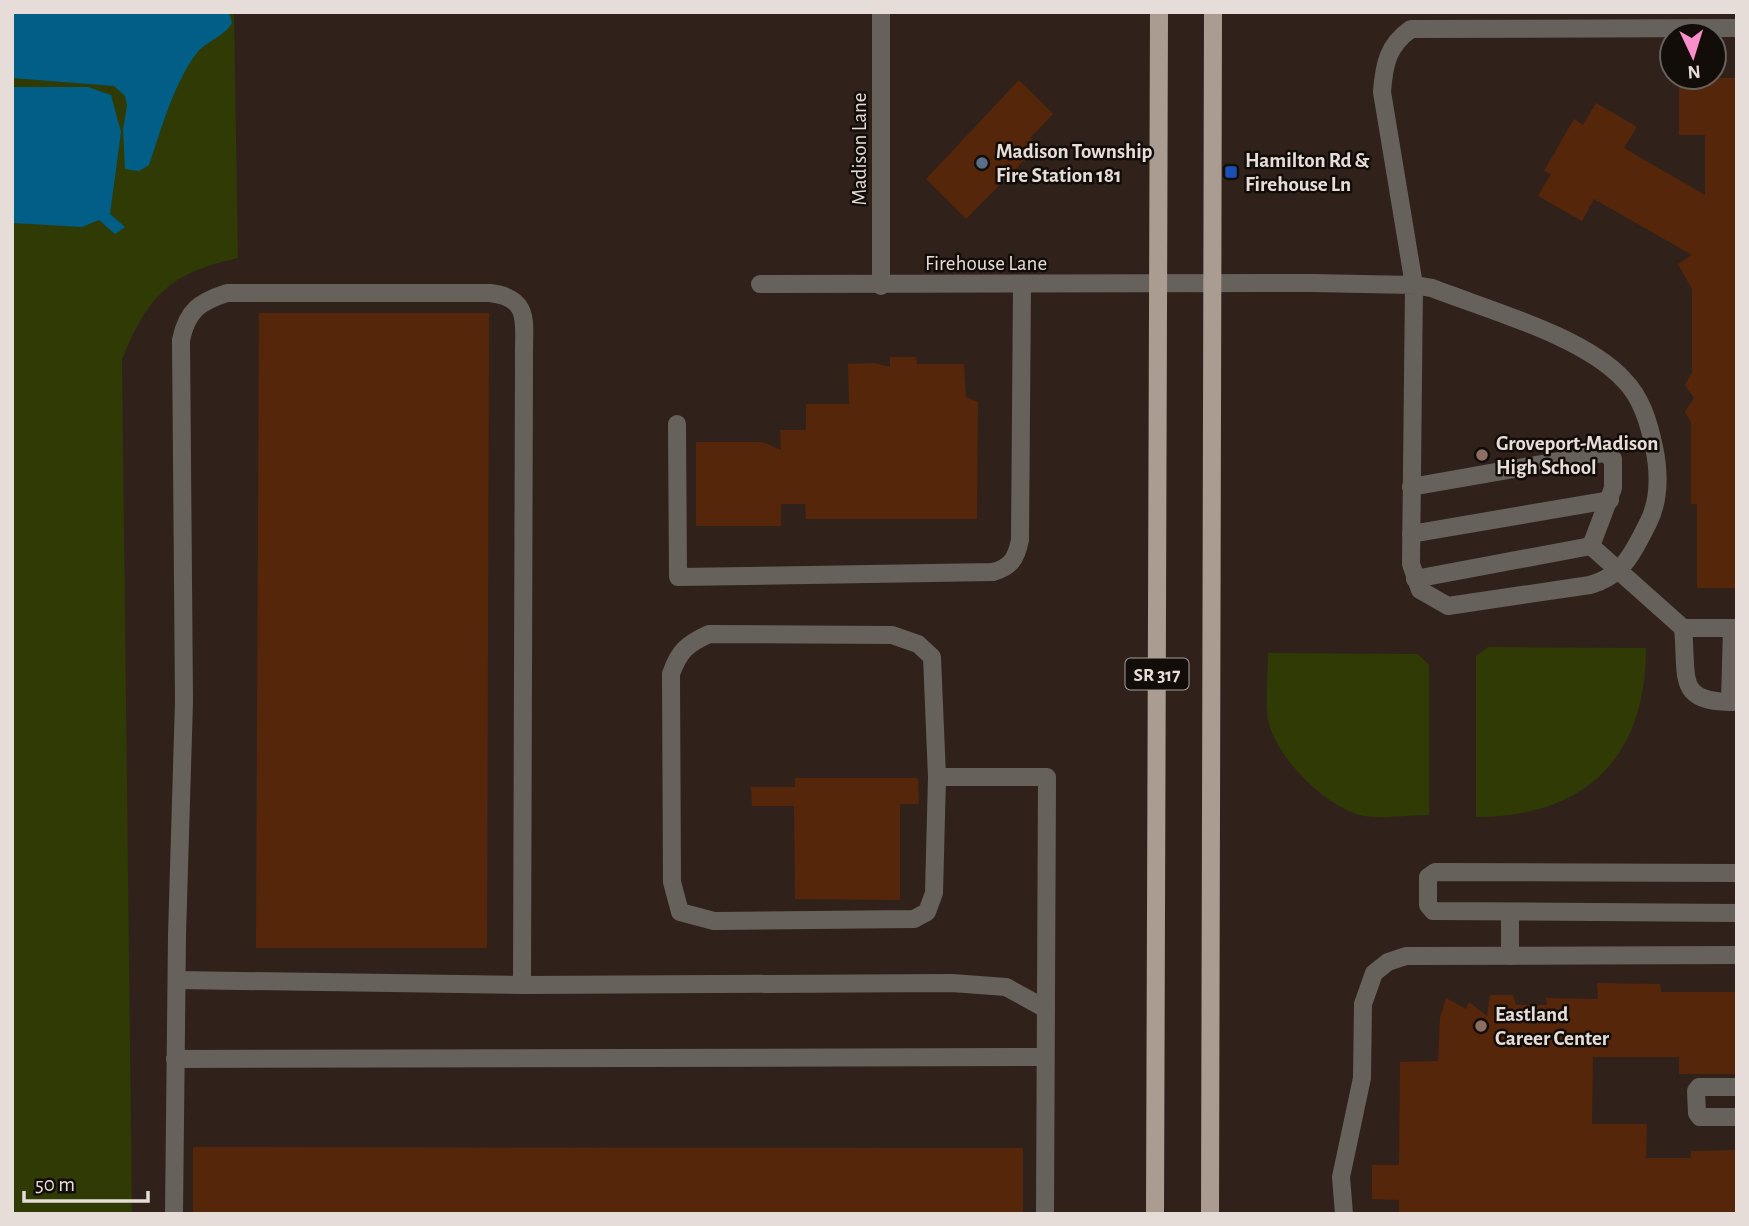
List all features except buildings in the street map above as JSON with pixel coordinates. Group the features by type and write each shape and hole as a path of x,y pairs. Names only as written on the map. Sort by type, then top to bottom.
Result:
{"main road":[{"name":"SR 317","path":"1155,1214 1158,12"},
{"name":"SR 317","path":"1210,1214 1213,12"}],"street":[{"name":"Madison Lane","path":"881,12 881,286"},
{"path":"1618,571 1590,585 1448,606 1428,598 1415,579 1411,534 1414,285 1382,92 1385,63 1396,40 1411,29 1737,28"},
{"name":"Firehouse Lane","path":"760,284 1414,285 1432,288 1590,351 1625,380 1648,419 1659,471 1654,511 1631,557 1618,571"},
{"path":"677,424 678,577 993,572 1008,568 1017,555 1020,540 1022,285"},
{"path":"174,1214 184,701 181,340 184,323 195,306 227,293 490,292 508,295 518,302 524,332 522,985"},
{"path":"1411,487 1604,453 1613,459 1615,465 1609,500 1591,546"},
{"path":"1411,534 1609,500"},
{"path":"1591,546 1683,628 1734,628 1734,702 1697,698 1690,690 1683,628"},
{"path":"1415,579 1591,546"},
{"path":"709,634 722,634 892,635 918,644 932,657 936,777 934,893 927,912 914,919 714,921 680,912 672,883 671,674 678,654 689,643 709,634"},
{"path":"936,777 1046,777 1045,1214"},
{"path":"1737,873 1435,872 1428,877 1428,905 1433,911 1737,913"},
{"path":"1510,912 1510,956"},
{"path":"1344,1214 1341,1177 1362,1078 1363,1004 1374,973 1388,962 1406,956 1737,955"},
{"path":"177,980 522,985 952,983 1006,987 1046,1009"},
{"path":"175,1059 1045,1058"},
{"path":"1737,1087 1699,1087 1696,1091 1697,1113 1700,1117 1737,1117"}],"green space":[{"path":"12,12 234,12 238,258 194,271 164,291 141,319 122,360 132,1214 12,1214"},
{"path":"1488,647 1646,648 1643,687 1635,721 1621,750 1602,774 1578,793 1549,806 1515,814 1476,817 1476,656"},
{"path":"1268,653 1418,654 1429,665 1429,815 1364,816 1334,803 1304,779 1280,749 1272,734 1268,719"}],"water":[{"path":"12,12 229,12 232,23 200,49 188,66 169,107 149,165 139,171 125,169 123,130 127,105 125,96 114,86 12,78"},
{"path":"12,87 88,87 111,95 121,132 110,214 125,227 115,234 99,220 82,227 12,223"}],"place":[{"name":"Madison Township Fire Station 181","path":"982,163"},
{"name":"Hamilton Rd & Firehouse Ln","path":"1231,172"},
{"name":"Groveport-Madison High School","path":"1482,455"},
{"name":"Eastland Career Center","path":"1481,1026"}]}
